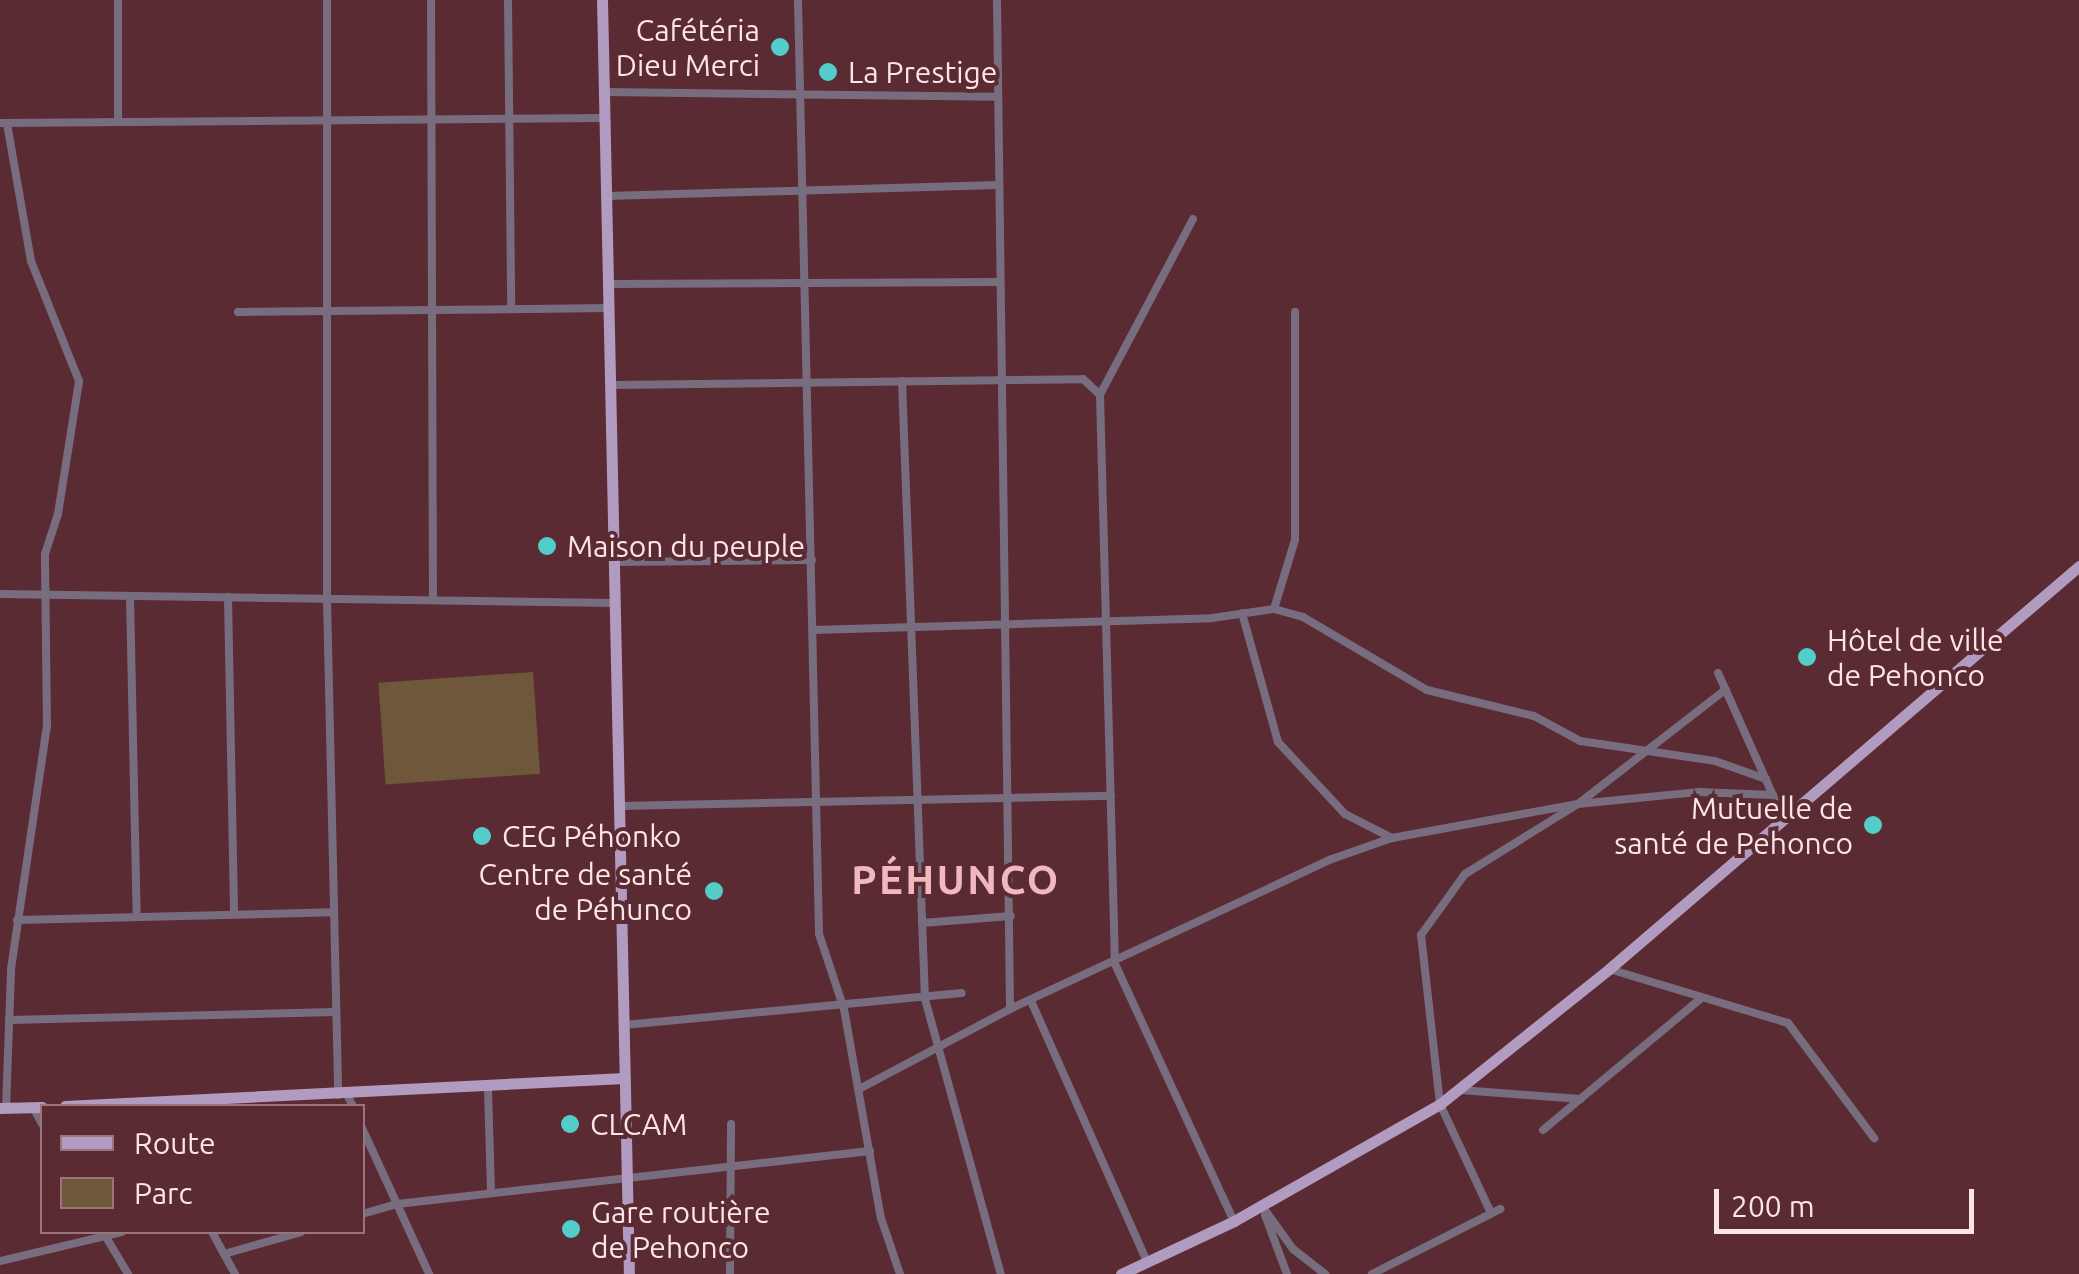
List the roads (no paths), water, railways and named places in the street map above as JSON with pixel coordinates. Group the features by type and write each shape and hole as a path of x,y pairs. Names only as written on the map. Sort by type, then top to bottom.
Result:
{"main road":[{"path":"604,0 628,1274"},
{"path":"1121,1274 1262,1206 1459,1090 1610,969 2079,566"},
{"path":"202,1104 346,1099 624,1078"},
{"path":"3,1108 38,1107"}],"street":[{"path":"118,0 118,122"},
{"path":"328,0 328,599 336,1012 346,1099"},
{"path":"430,0 434,600"},
{"path":"508,0 512,307"},
{"path":"798,0 818,934 844,1008 881,1218 900,1274"},
{"path":"996,0 1010,1010"},
{"path":"605,92 998,96"},
{"path":"3,1108 17,920 47,726 44,554 58,514 79,380 32,261 4,124 606,118"},
{"path":"608,196 998,185"},
{"path":"1192,219 1100,395 1115,964 1234,1221"},
{"path":"610,284 1000,282"},
{"path":"238,312 610,308"},
{"path":"1274,609 1294,540 1295,312"},
{"path":"612,385 1083,379 1100,395"},
{"path":"902,381 925,999 1000,1274"},
{"path":"615,562 812,560"},
{"path":"0,594 616,603"},
{"path":"130,596 137,917"},
{"path":"228,598 234,914"},
{"path":"813,630 1106,621 1274,609 1302,617 1426,690 1534,716 1580,741 1715,761 1766,779"},
{"path":"1242,613 1278,742 1344,814 1392,838"},
{"path":"1718,672 1784,820"},
{"path":"1372,1274 1496,1211 1440,1104 1420,935 1465,874 1578,804 1726,689"},
{"path":"861,1088 1010,1010 1332,859 1392,838 1578,804 1698,792 1773,795"},
{"path":"620,806 1111,796"},
{"path":"17,920 334,912"},
{"path":"922,923 1010,916"},
{"path":"1610,969 1700,1000 1788,1023 1874,1138"},
{"path":"624,1026 844,1008 961,993"},
{"path":"1544,1130 1700,1000"},
{"path":"1031,1001 1147,1262"},
{"path":"9,1020 336,1012"},
{"path":"488,1090 491,1193"},
{"path":"1459,1090 1581,1099"},
{"path":"730,1274 731,1124"},
{"path":"365,1135 429,1274"},
{"path":"365,1213 397,1204 870,1151"},
{"path":"1262,1206 1288,1274"},
{"path":"1262,1206 1293,1249 1325,1274"},
{"path":"213,1234 235,1274"},
{"path":"224,1254 295,1234"},
{"path":"0,1261 105,1235 128,1274"}],"place":[{"name":"Cafétéria Dieu Merci","path":"780,47"},
{"name":"La Prestige","path":"828,72"},
{"name":"Maison du peuple","path":"547,546"},
{"name":"Hôtel de ville de Pehonco","path":"1807,657"},
{"name":"Mutuelle de santé de Pehonco","path":"1873,825"},
{"name":"CEG Péhonko","path":"482,836"},
{"name":"Centre de santé de Péhunco","path":"714,891"},
{"name":"CLCAM","path":"570,1124"},
{"name":"Gare routière de Pehonco","path":"571,1229"}],"district":[{"name":"PÉHUNCO","path":"956,880"}]}
